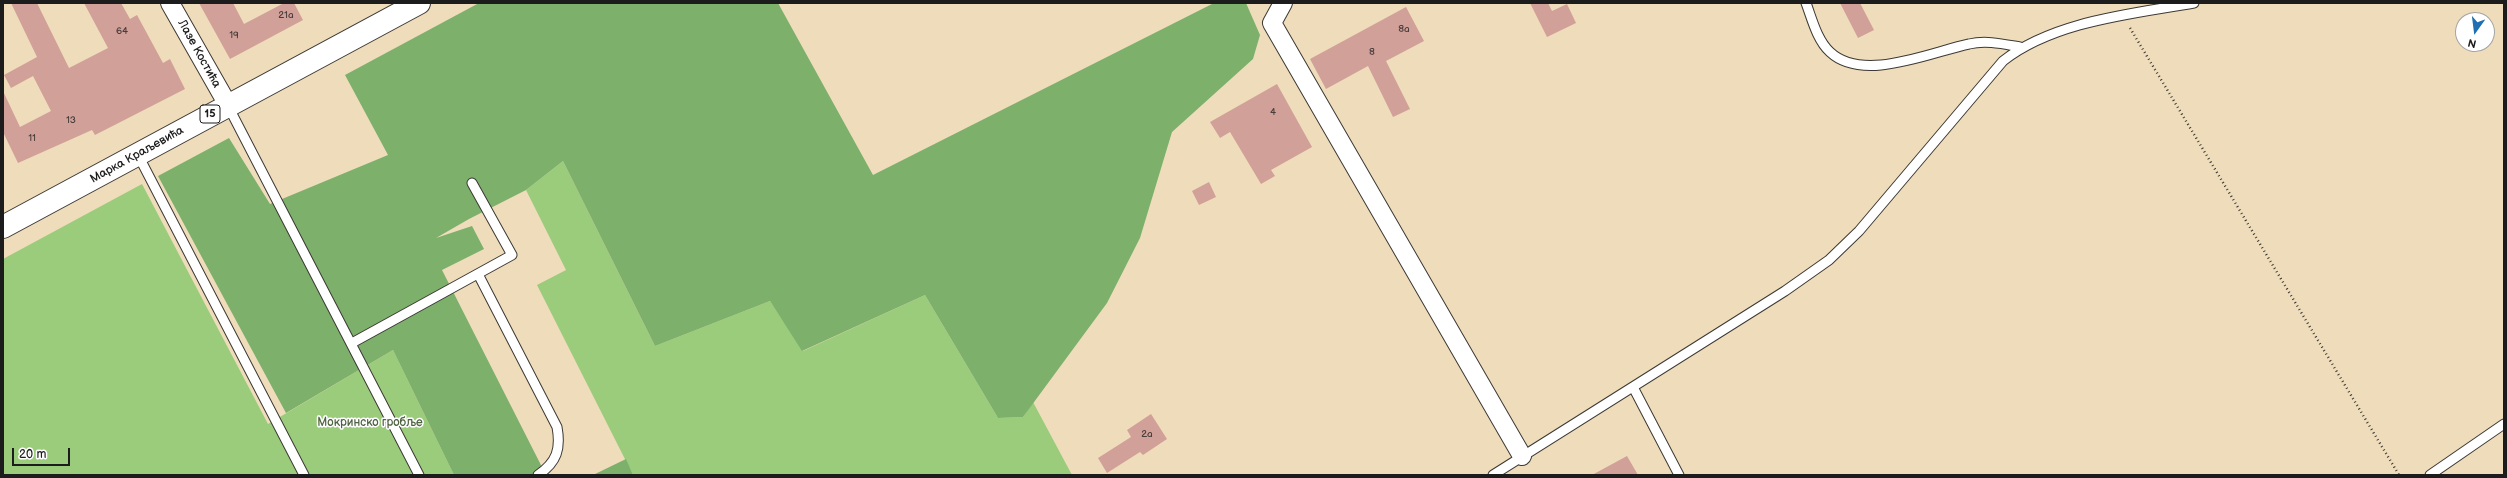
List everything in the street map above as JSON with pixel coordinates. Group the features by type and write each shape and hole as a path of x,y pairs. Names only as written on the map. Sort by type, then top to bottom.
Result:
{"main road":[{"name":"Марка Краљевића","path":"3,227 418,3"}],"street":[{"name":"Лазе Костића","path":"170,3 228,105"},
{"path":"1283,3 1272,23 1522,456"}],"lane":[{"path":"1806,3 1824,46 1837,58 1854,64 1907,60 1982,42 2020,47"},
{"path":"1493,475 1786,291 1829,260 1859,231 2003,61 2020,47 2045,35 2122,16 2194,3"},
{"path":"228,105 419,475"},
{"path":"138,154 304,475"},
{"path":"352,343 512,255 472,183"},
{"path":"478,274 557,427 559,440 558,454 554,462 538,475"},
{"path":"1633,386 1679,475"},
{"path":"2430,475 2504,424"}],"path":[{"path":"2122,16 2399,475"}],"green space":[{"path":"479,3 778,3 873,175 1214,3 1246,3 1260,35 1253,59 1172,132 1140,238 1107,303 1023,417 998,418 925,295 802,351 770,301 655,346 563,161 526,190 469,219 436,238 472,226 484,249 442,270 546,475 454,475 393,350 286,413 158,176 229,138 270,204 388,155 345,75"},
{"path":"563,161 655,346 770,301 803,351 925,295 998,418 1023,417 1033,402 1072,475 633,475 537,285 566,270 526,190"},
{"name":"Мокринско гробље","path":"142,184 268,424 393,350 454,475 3,475 3,259"},
{"path":"626,459 633,475 593,475"}],"building":[{"path":"11,3 37,3 69,68 108,48 84,3 121,3 130,19 137,15 163,63 170,59 185,89 95,135 92,130 18,163 3,132 3,91 20,127 51,111 33,76 11,88 4,75 37,57"},
{"path":"199,3 233,3 244,24 284,3 294,3 303,20 230,59"},
{"path":"1530,3 1548,3 1552,11 1567,4 1576,23 1547,37"},
{"path":"1840,3 1860,3 1874,30 1858,38"},
{"path":"1406,7 1424,41 1386,61 1410,109 1393,117 1368,66 1326,89 1310,59"},
{"path":"1277,84 1312,147 1271,170 1275,176 1261,184 1230,132 1220,138 1210,122"},
{"path":"1209,182 1216,197 1199,205 1192,191"},
{"path":"1151,414 1167,439 1143,455 1140,452 1107,473 1098,458 1131,437 1127,430"},
{"path":"1627,456 1638,475 1592,475"}]}
